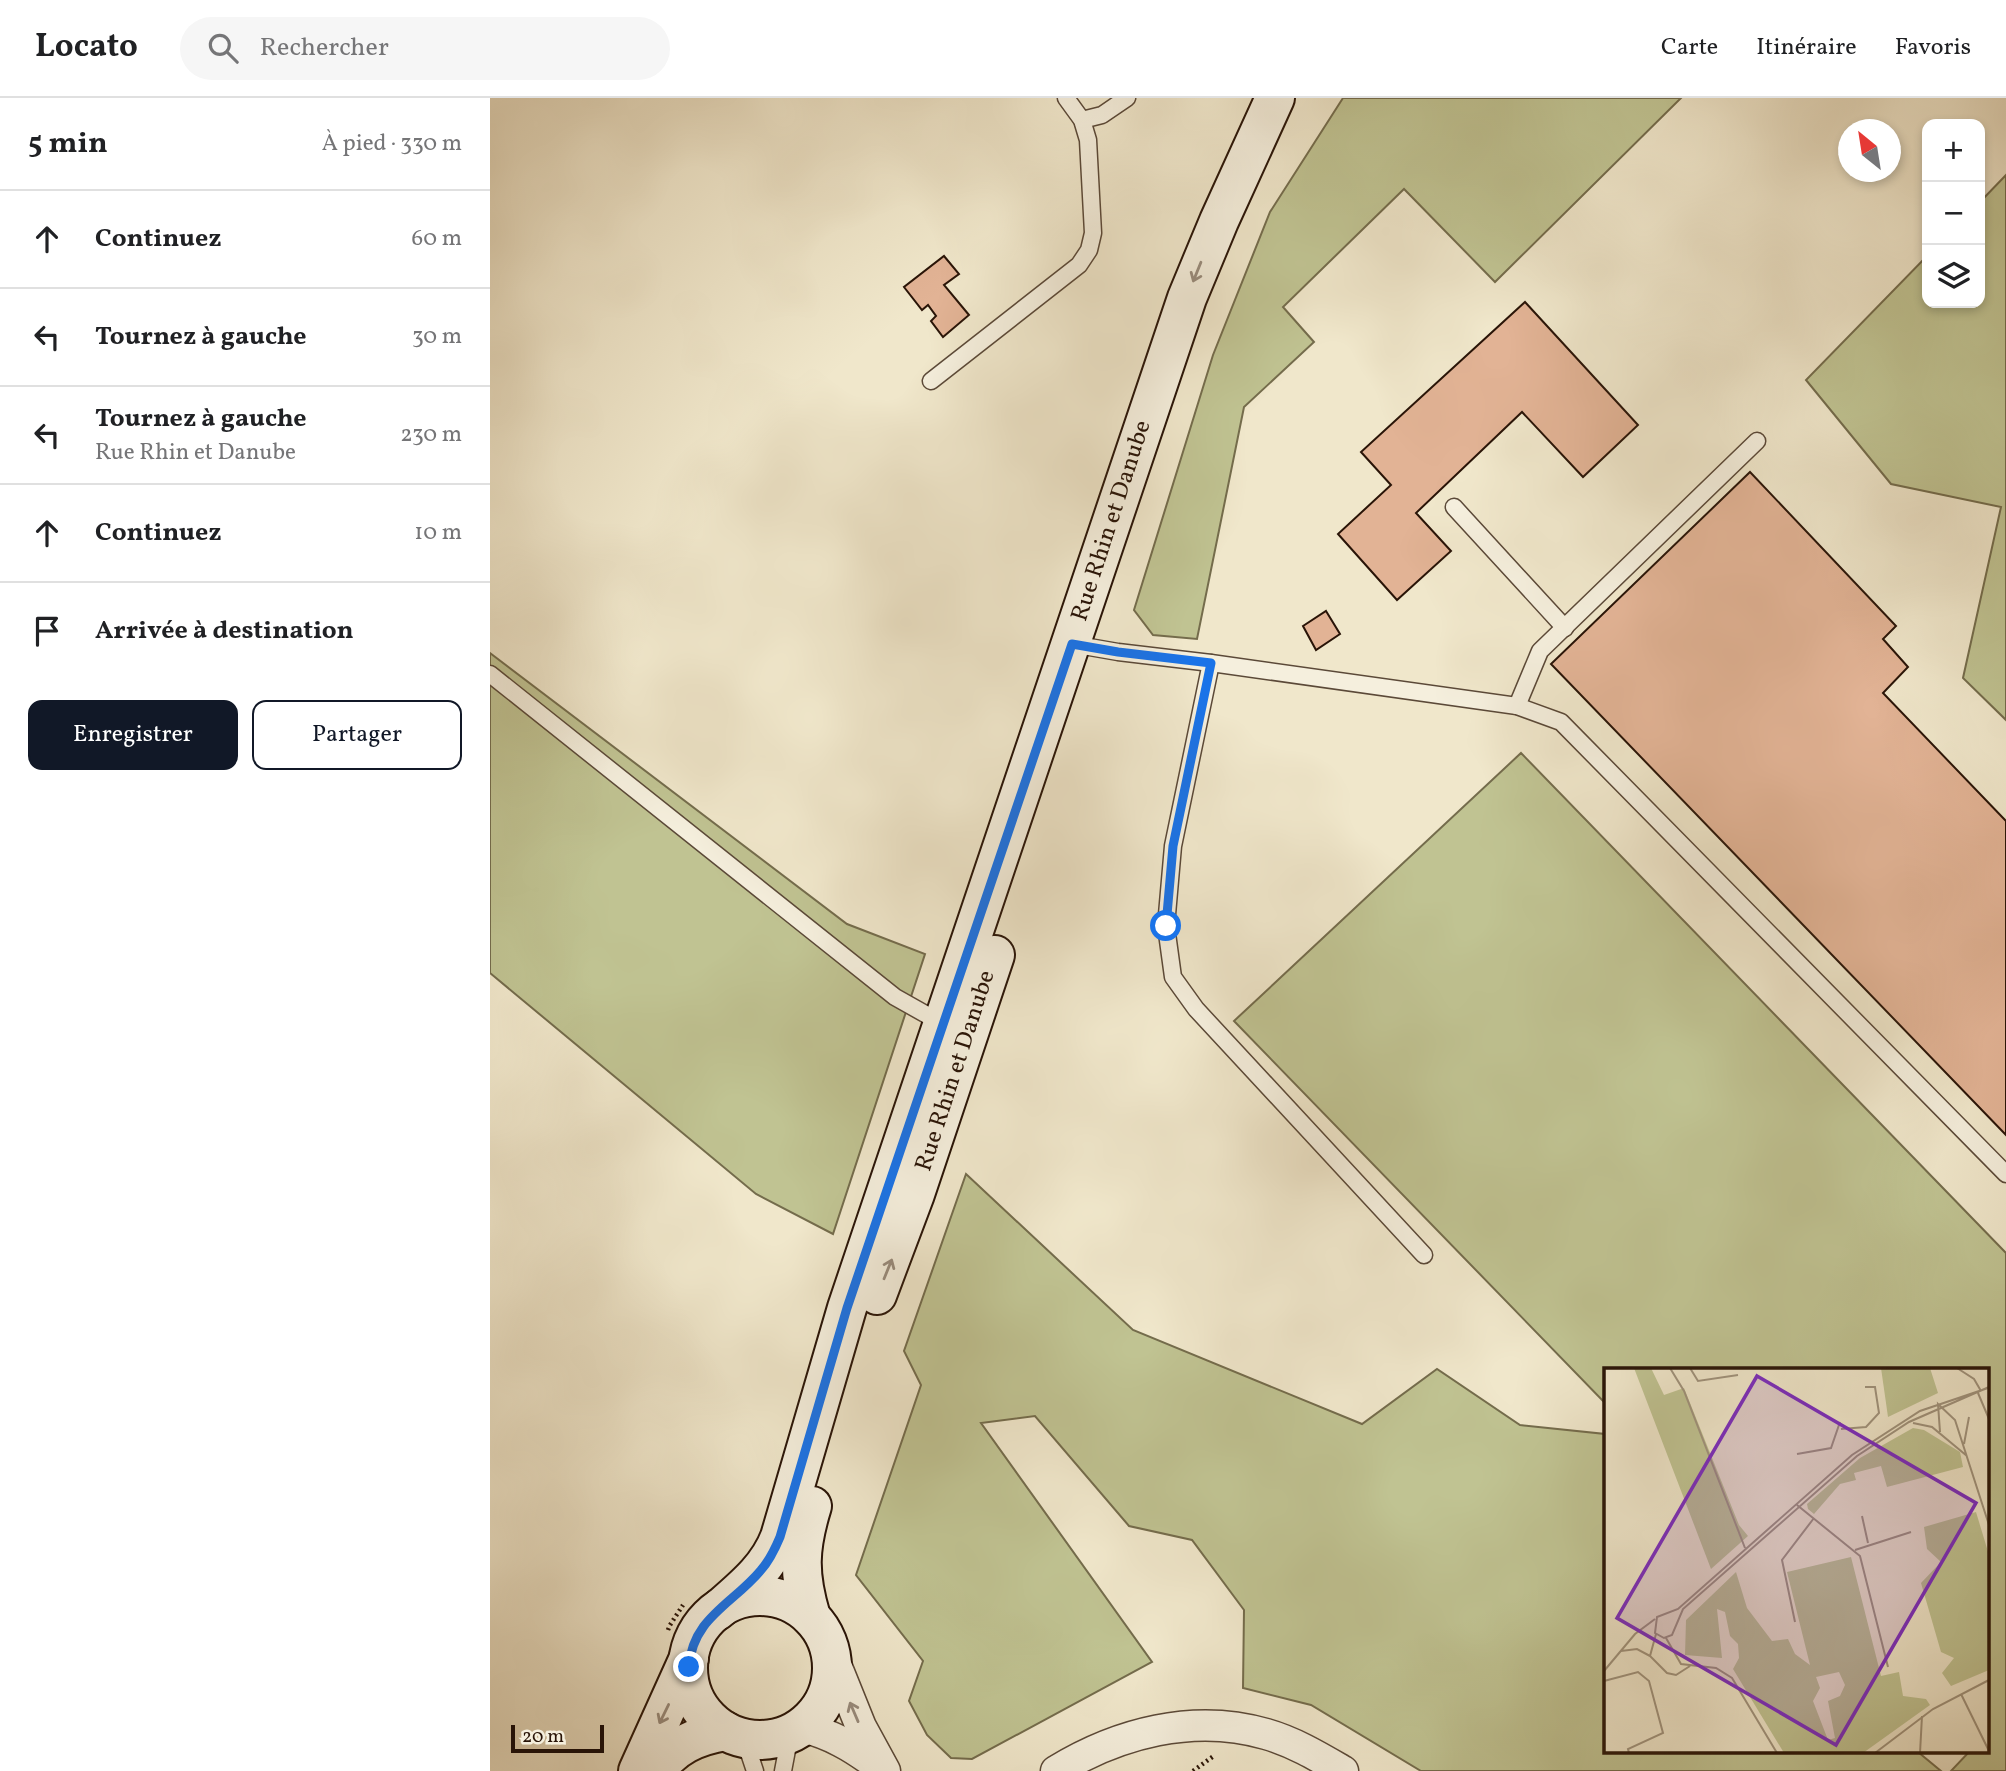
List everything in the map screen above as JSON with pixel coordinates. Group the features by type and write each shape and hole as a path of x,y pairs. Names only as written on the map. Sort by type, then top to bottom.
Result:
{"main road":[{"name":"Rue Rhin et Danube","path":"811,1617 805,1597 801,1558 806,1524 863,1330 915,1194 1084,646 1187,298 1275,98"},
{"name":"Rue Rhin et Danube","path":"717,1611 760,1572 775,1549 847,1308 943,1024 1224,273 1301,98"},
{"path":"638,1771 696,1636 717,1611 735,1601 765,1597 794,1605 811,1617 830,1650 832,1671 828,1693 818,1712 798,1730 762,1741 740,1746 687,1742 667,1756 656,1771"},
{"path":"689,1656 689,1678 695,1699 708,1717 740,1746"}],"street":[{"path":"798,1730 821,1731 841,1740 885,1771 861,1727 830,1650"},
{"path":"1056,1771 1119,1740 1172,1727 1206,1726 1266,1734 1301,1748 1343,1771"}],"lane":[{"path":"931,381 1079,265 1089,250 1093,233 1088,140 1082,120 1066,98"},
{"path":"1082,120 1102,115 1127,98"},
{"path":"1517,706 1540,651 1758,441"},
{"path":"1454,507 1565,628"},
{"path":"1084,646 1517,706 1561,722 2006,1174"},
{"path":"1211,663 1173,846 1166,926 1173,977 1196,1009 1424,1255"},
{"path":"490,674 895,997 943,1024"},
{"path":"783,1771 787,1750 798,1730"}],"green space":[{"path":"1343,98 1681,98 1495,282 1404,189 1283,307 1314,342 1244,407 1197,639 1153,635 1134,610 1213,355 1270,212"},
{"path":"2006,175 2006,720 1963,678 2001,507 1891,484 1806,380 1922,261 1922,308 1985,308 1985,197"},
{"path":"490,653 847,924 925,954 833,1234 756,1194 490,973"},
{"path":"1521,753 2006,1253 2006,1771 1951,1771 1967,1754 1988,1754 1988,1368 1604,1368 1604,1402 1234,1021"},
{"path":"966,1174 1133,1330 1362,1424 1437,1369 1520,1425 1604,1434 1604,1754 1920,1754 1941,1771 1421,1771 1311,1705 1243,1688 1244,1610 1192,1540 1129,1526 1035,1416 981,1423 1152,1662 972,1759 951,1758 927,1735 909,1701 923,1661 856,1575 921,1385 904,1351"}],"building":[{"path":"944,256 959,274 944,285 969,315 943,337 931,321 936,316 928,305 922,310 904,287"},
{"path":"1525,302 1638,425 1583,477 1522,412 1416,513 1451,551 1397,600 1338,534 1391,485 1361,452"},
{"path":"1750,472 1896,626 1883,639 1908,667 1883,693 2006,821 2006,1135 1551,664"},
{"path":"1326,611 1340,634 1316,650 1303,626"}],"route":[{"path":"689,1667 692,1646 702,1627 760,1572 780,1537 847,1308 1072,644 1211,663 1173,846 1166,926"}]}
